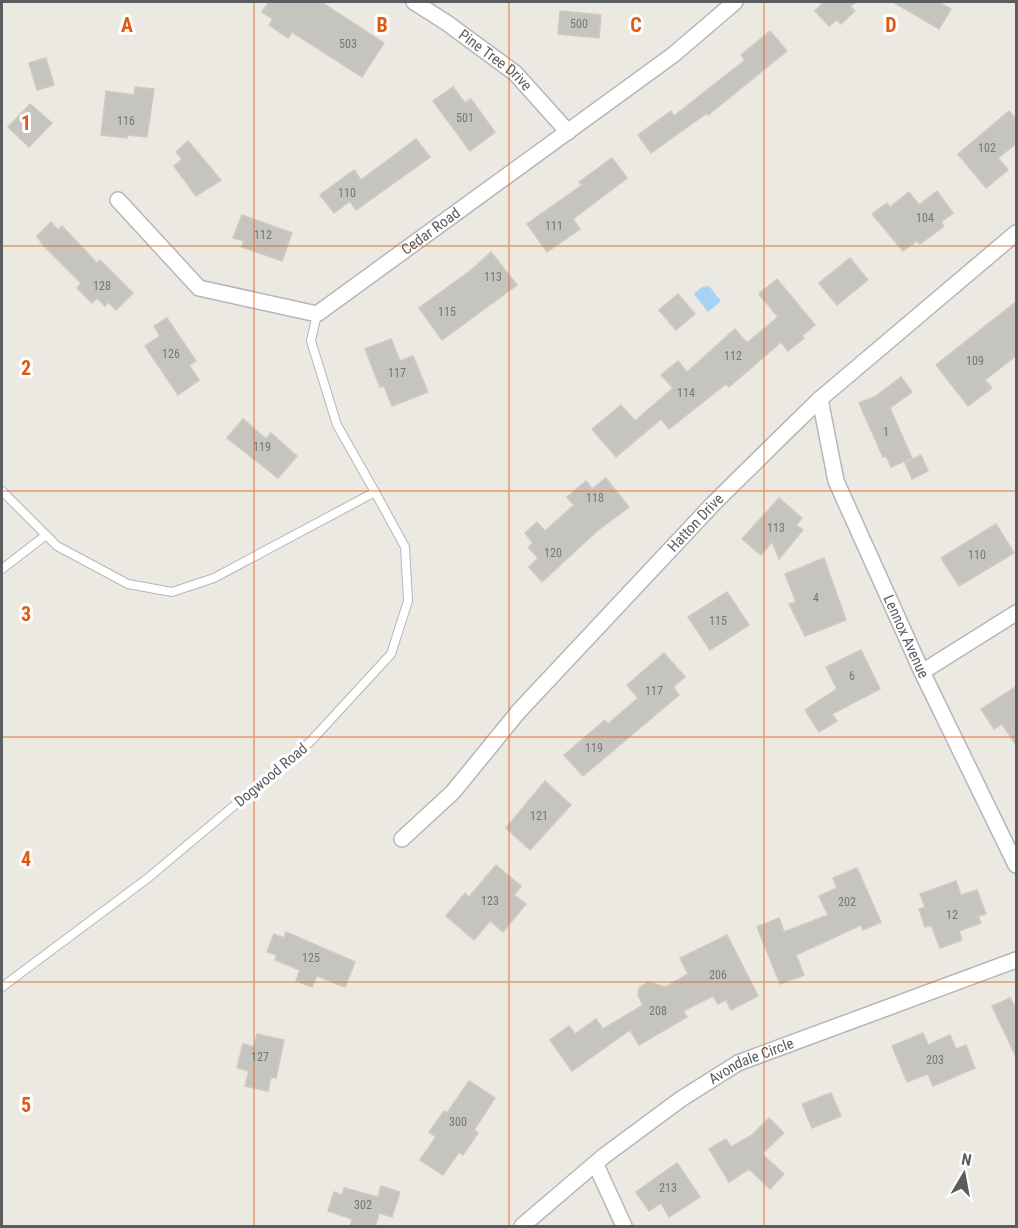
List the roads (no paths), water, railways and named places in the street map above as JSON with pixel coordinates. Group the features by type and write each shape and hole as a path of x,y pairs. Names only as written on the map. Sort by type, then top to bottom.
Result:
{"street":[{"name":"Pine Tree Drive","path":"414,2 447,23 515,74 568,132"},
{"name":"Cedar Road","path":"317,314 673,55 735,2"},
{"path":"118,200 199,288 317,314"},
{"name":"Hatton Drive","path":"402,839 453,792 519,711 713,504 820,399 1017,233"},
{"name":"Lennox Avenue","path":"820,399 836,481 922,672 1017,866"},
{"path":"922,672 1017,614"},
{"name":"Avondale Circle","path":"522,1227 596,1165 681,1099 738,1063 1017,960"},
{"path":"596,1165 624,1227"}],"lane":[{"name":"Dogwood Road","path":"2,987 148,878 310,742 391,654 408,601 405,547 337,425 311,341 317,314"},
{"path":"3,493 57,546 128,584 172,592 214,578 375,492"},
{"path":"2,569 46,535"}],"water":[{"path":"709,286 721,301 708,312 694,294 702,287"}]}
